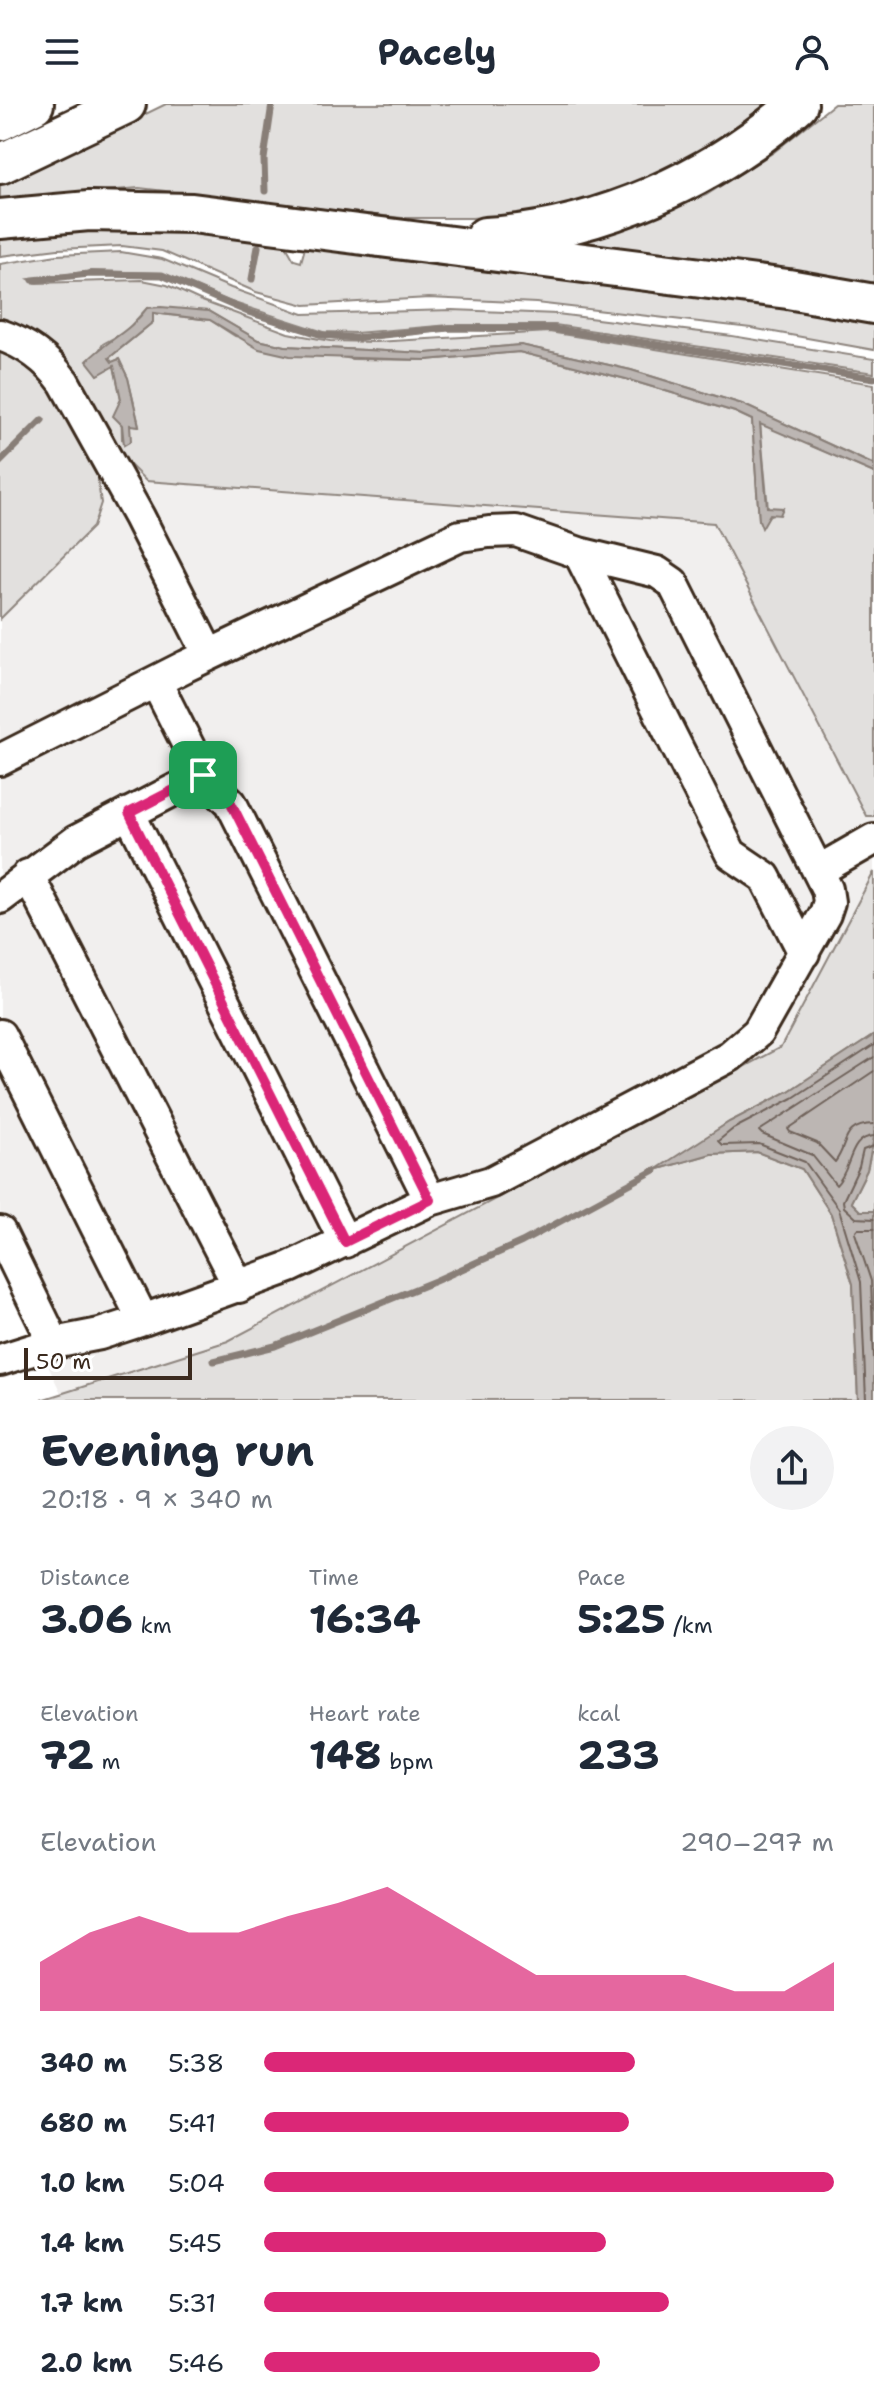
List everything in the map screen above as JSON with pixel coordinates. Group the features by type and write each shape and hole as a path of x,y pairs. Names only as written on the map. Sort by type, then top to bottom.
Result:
{"main road":[{"path":"0,121 34,104"},
{"path":"0,164 126,104"},
{"path":"306,229 443,239 514,235 585,220 654,196 719,163 798,104"},
{"path":"0,219 89,211 192,213 759,286 874,304"}],"street":[{"path":"0,335 26,346 49,363 64,382 139,517 209,655"},
{"path":"0,760 209,655 460,536 516,531 579,553 657,572 673,583 827,889 829,902 804,953 758,1032 730,1056 491,1182 430,1200 345,1242 239,1287 100,1334 54,1343 0,1360"},
{"path":"579,553 731,854 765,877 804,953"},
{"path":"156,682 203,775 231,803 430,1200"},
{"path":"0,898 76,841 203,775"},
{"path":"129,813 345,1242"},
{"path":"818,871 874,839"},
{"path":"28,875 239,1287"},
{"path":"0,1035 143,1320"},
{"path":"0,1232 54,1343"}],"shaded area":[{"path":"166,104 775,104 683,164 594,202 537,212 472,218 402,218 139,188 0,200 0,185"},
{"path":"834,104 874,104 874,288 565,244 632,224 706,195 774,152"},
{"path":"118,224 282,239 294,260 301,262 306,244 874,313 874,350 751,328 536,303 429,298 305,305 256,292 162,251 122,246 0,256 0,233"},
{"path":"121,252 162,259 303,314 452,310 557,314 732,336 874,359 874,373 555,325 450,325 356,333 324,332 228,301 162,273 92,271 29,279 36,283 142,280 167,285 288,333 330,341 375,342 549,332 874,384 874,465 742,404 631,370 521,345 426,353 286,346 352,359 426,360 519,352 626,379 735,412 752,420 759,520 783,509 768,508 760,423 874,473 874,816 866,816 714,523 146,481 122,457 73,371 57,350 36,337 0,323 0,264 57,255","holes":["147,308 208,311 258,340 278,345 235,336 210,320 153,313 153,322 109,358 111,363 119,359 128,378 139,425 130,424 122,440 121,399 114,365 98,375 91,364 103,344 126,331"]},
{"path":"0,348 9,350 52,382 97,475 101,503 93,527 0,619"},
{"path":"71,419 146,481 714,523 866,816 874,816 874,872 781,1047 228,1341 61,1393 0,1265 0,485"},
{"path":"874,872 874,1035 789,1091 729,1122 659,1169 711,1154 757,1152 802,1169 831,1214 853,1284 858,1400 41,1400 228,1341 781,1047"},
{"path":"874,1137 874,1211 860,1211 851,1202 867,1170"}],"water":[{"path":"147,308 208,311 258,340 285,346 426,353 521,345 631,370 742,404 874,465 874,473 760,424 767,507 783,508 780,515 770,514 762,528 752,420 735,412 626,379 519,352 426,360 290,356 259,349 210,320 153,313 153,322 109,358 112,362 119,359 128,378 139,426 130,425 131,441 124,445 122,425 113,416 121,399 114,366 98,375 87,361 134,323"},
{"path":"874,1035 874,1137 867,1170 851,1202 860,1211 874,1211 874,1400 858,1400 853,1284 831,1214 802,1169 757,1152 711,1154 655,1170 729,1122 789,1091"}],"waterway":[{"path":"265,191 264,159 272,104"},
{"path":"252,279 258,247"},
{"path":"33,280 90,274 162,275 248,312 322,335 355,338 449,328 553,329 874,378"},
{"path":"0,462 42,420"},
{"path":"214,1361 275,1346 435,1281 522,1242 655,1170"}],"route":[{"path":"203,775 231,803 430,1200 345,1242 129,813 203,775"}]}
